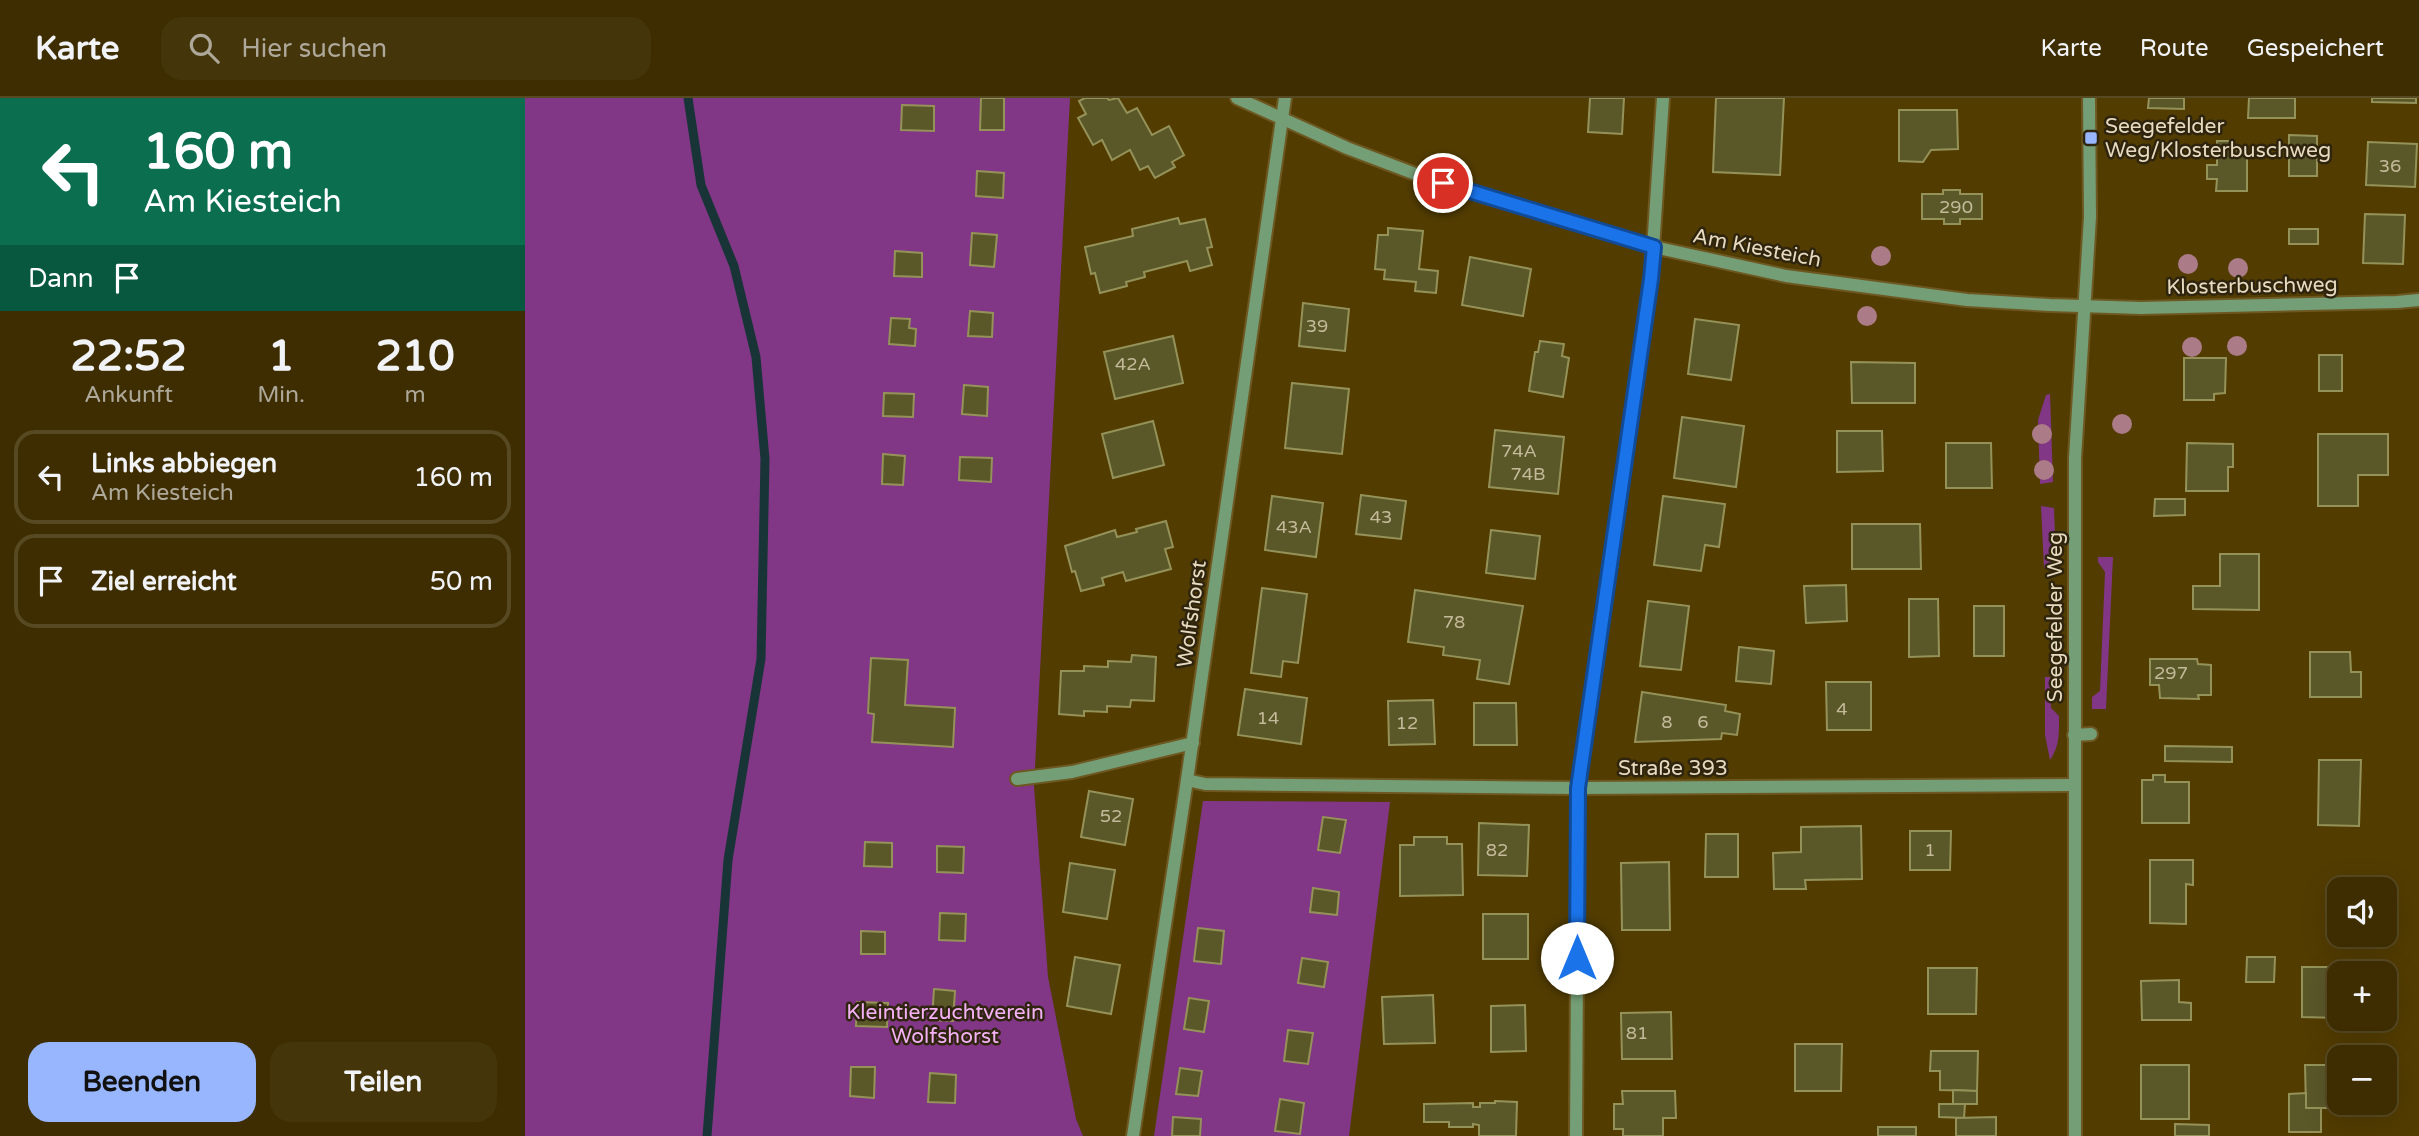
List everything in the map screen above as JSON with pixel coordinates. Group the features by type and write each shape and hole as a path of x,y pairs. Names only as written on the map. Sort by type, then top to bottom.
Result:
{"street":[{"name":"Am Kiesteich","path":"1237,98 1347,148 1417,175 1654,247 1786,276 1967,300 2085,307"},
{"name":"Wolfshorst","path":"1133,1136 1188,780 1285,98"},
{"path":"1576,1136 1578,788 1651,279 1663,98"},
{"name":"Seegefelder Weg","path":"2075,1136 2075,458 2090,216 2089,98"},
{"name":"Klosterbuschweg","path":"2085,307 2419,300"},
{"path":"2074,735 2091,734"},
{"path":"1017,779 1072,772 1192,743"},
{"name":"Straße 393","path":"1188,780 1205,783 1578,788 2074,785"}],"green space":[{"name":"Kleintierzuchtverein Wolfshorst","path":"525,98 1070,98 1034,786 1048,977 1076,1119 1083,1136 525,1136"},
{"path":"2050,394 2053,482 2040,484 2038,420 2046,395"},
{"path":"2041,506 2054,508 2056,564 2044,568"},
{"path":"2098,557 2113,557 2106,709 2092,709 2092,697 2100,691 2105,572 2098,562"},
{"path":"2045,677 2050,677 2051,708 2059,716 2057,744 2050,760 2045,735"},
{"path":"1203,801 1390,802 1349,1136 1154,1136"}],"building":[{"path":"981,98 1004,98 1004,130 980,130"},
{"path":"1085,98 1118,98 1127,113 1137,108 1152,135 1169,126 1184,155 1172,162 1175,167 1155,178 1148,166 1140,170 1130,150 1112,160 1102,140 1093,145 1078,118 1086,114 1079,101"},
{"path":"1590,98 1624,98 1622,134 1588,132"},
{"path":"1716,98 1784,98 1780,175 1713,172"},
{"path":"2149,98 2184,98 2184,109 2148,108"},
{"path":"2249,98 2295,98 2295,118 2248,118"},
{"path":"2372,98 2416,98 2416,103 2372,102"},
{"path":"902,105 934,106 934,131 901,130"},
{"path":"1899,110 1957,110 1958,149 1931,150 1923,162 1899,161"},
{"path":"2289,135 2317,136 2317,176 2289,176"},
{"path":"2217,141 2234,141 2234,150 2247,150 2247,191 2216,191 2217,179 2207,179 2207,165 2217,165"},
{"path":"2368,142 2417,144 2415,187 2366,185"},
{"path":"977,171 1004,173 1003,198 976,196"},
{"path":"1943,190 1960,190 1960,194 1982,194 1982,219 1960,219 1960,224 1944,224 1944,219 1922,219 1922,194 1943,194"},
{"path":"2365,214 2405,215 2403,264 2363,263"},
{"path":"1178,218 1180,224 1205,219 1212,247 1207,248 1212,265 1190,271 1187,261 1144,272 1145,277 1126,282 1127,286 1100,293 1095,273 1091,274 1085,247 1133,236 1132,229"},
{"path":"1388,228 1423,231 1419,269 1438,271 1436,293 1415,291 1416,282 1384,279 1385,270 1375,269 1378,235 1388,235"},
{"path":"2289,229 2318,229 2318,244 2289,244"},
{"path":"972,233 997,235 994,267 970,265"},
{"path":"895,251 922,253 922,277 894,276"},
{"path":"1470,257 1531,269 1523,316 1462,305"},
{"path":"1303,303 1349,309 1345,351 1299,346"},
{"path":"970,311 993,313 992,337 968,336"},
{"path":"891,318 910,319 909,328 916,329 915,346 889,344"},
{"path":"1695,319 1739,325 1731,380 1688,374"},
{"path":"1173,336 1183,383 1115,399 1104,352"},
{"path":"1540,341 1564,344 1562,356 1569,358 1563,397 1529,391 1535,352 1538,352"},
{"path":"2319,355 2342,355 2342,391 2319,391"},
{"path":"2184,358 2226,358 2225,393 2214,394 2214,400 2184,400"},
{"path":"1851,362 1915,363 1915,403 1852,403"},
{"path":"1292,383 1349,389 1342,454 1285,448"},
{"path":"964,385 988,387 987,416 962,414"},
{"path":"884,393 914,394 913,417 883,416"},
{"path":"1682,417 1744,426 1736,487 1674,478"},
{"path":"1153,421 1164,465 1113,478 1102,434"},
{"path":"1495,430 1564,437 1558,494 1489,487"},
{"path":"1837,431 1882,431 1883,471 1837,472"},
{"path":"2318,434 2388,434 2388,475 2358,475 2358,506 2318,506"},
{"path":"1946,443 1991,443 1992,488 1946,488"},
{"path":"2187,443 2233,444 2233,467 2228,467 2228,491 2186,491"},
{"path":"883,454 905,456 903,485 882,484"},
{"path":"960,457 992,458 991,482 959,480"},
{"path":"1361,495 1406,501 1401,539 1356,534"},
{"path":"1272,496 1323,503 1316,557 1265,550"},
{"path":"1663,496 1725,504 1719,547 1705,545 1701,571 1654,565"},
{"path":"2155,499 2185,499 2185,515 2154,516"},
{"path":"1166,521 1173,547 1165,549 1171,569 1126,581 1123,572 1102,578 1104,585 1081,591 1075,571 1072,572 1065,546 1115,530 1117,537"},
{"path":"1852,524 1920,524 1921,569 1852,569"},
{"path":"1491,530 1540,536 1535,579 1486,573"},
{"path":"2220,554 2259,554 2259,610 2193,609 2193,586 2220,586"},
{"path":"1846,585 1847,621 1806,623 1804,586"},
{"path":"1262,588 1307,594 1298,663 1283,661 1281,677 1251,673"},
{"path":"1415,590 1523,606 1509,684 1477,679 1480,660 1443,655 1444,647 1408,642"},
{"path":"1909,599 1938,599 1939,656 1909,657"},
{"path":"1648,601 1689,606 1681,670 1640,666"},
{"path":"1974,606 2004,606 2004,656 1974,656"},
{"path":"1739,647 1774,651 1771,684 1736,681"},
{"path":"2310,652 2350,652 2351,672 2361,672 2361,697 2310,697"},
{"path":"1132,655 1156,657 1154,701 1131,700 1130,707 1107,706 1107,712 1084,711 1084,716 1059,714 1061,671 1084,671 1084,666 1108,667 1108,661 1131,662"},
{"path":"871,658 908,660 905,705 955,708 953,747 872,742 874,714 868,713"},
{"path":"2150,659 2197,659 2198,664 2211,665 2211,695 2198,695 2199,699 2160,698 2159,685 2150,685"},
{"path":"1826,682 1871,682 1871,730 1827,730"},
{"path":"1245,689 1307,698 1301,744 1238,735"},
{"path":"1642,692 1726,705 1725,711 1740,714 1737,735 1722,733 1721,739 1635,742"},
{"path":"1433,700 1435,744 1389,745 1388,701"},
{"path":"1474,703 1516,703 1517,745 1474,745"},
{"path":"2165,746 2232,747 2232,762 2165,761"},
{"path":"2319,760 2361,760 2359,826 2318,825"},
{"path":"2153,775 2165,775 2165,782 2189,782 2189,823 2142,823 2142,780 2153,780"},
{"path":"1089,791 1133,799 1125,845 1081,837"},
{"path":"1323,817 1346,820 1340,853 1318,850"},
{"path":"1479,823 1529,825 1527,876 1478,875"},
{"path":"1861,826 1862,879 1805,880 1806,889 1774,889 1773,853 1801,852 1801,827"},
{"path":"1910,831 1951,831 1950,870 1910,870"},
{"path":"1706,834 1738,834 1738,877 1705,877"},
{"path":"1414,837 1447,837 1447,844 1462,844 1463,895 1400,896 1400,845 1414,845"},
{"path":"865,842 892,843 892,867 864,866"},
{"path":"937,846 964,847 963,873 937,872"},
{"path":"2150,860 2193,860 2193,885 2186,884 2186,924 2150,923"},
{"path":"1669,862 1670,930 1622,930 1621,863"},
{"path":"1070,863 1115,870 1107,919 1063,912"},
{"path":"1313,888 1339,892 1337,915 1310,912"},
{"path":"940,913 966,914 965,941 939,940"},
{"path":"1483,914 1528,914 1528,959 1483,959"},
{"path":"1198,928 1224,931 1221,964 1194,961"},
{"path":"861,931 885,932 885,954 861,954"},
{"path":"1075,957 1120,965 1111,1014 1067,1006"},
{"path":"2247,957 2275,957 2274,982 2246,982"},
{"path":"1302,958 1328,962 1324,987 1298,983"},
{"path":"2302,967 2327,967 2327,1018 2302,1017"},
{"path":"1928,968 1977,968 1976,1014 1928,1014"},
{"path":"2179,980 2179,1002 2191,1003 2191,1020 2142,1020 2141,981"},
{"path":"934,989 955,991 953,1021 932,1020"},
{"path":"1433,995 1435,1043 1384,1044 1382,997"},
{"path":"1189,998 1209,1001 1204,1032 1184,1029"},
{"path":"857,1002 888,1003 887,1027 856,1026"},
{"path":"1525,1005 1526,1051 1491,1052 1491,1006"},
{"path":"1671,1012 1672,1059 1622,1059 1621,1013"},
{"path":"1288,1030 1313,1033 1308,1064 1284,1061"},
{"path":"1795,1044 1842,1044 1841,1091 1795,1091"},
{"path":"1931,1051 1978,1051 1977,1091 1940,1090 1940,1071 1930,1071"},
{"path":"2141,1065 2189,1065 2189,1119 2141,1119"},
{"path":"2305,1065 2327,1065 2327,1108 2306,1108"},
{"path":"851,1067 875,1067 874,1098 850,1096"},
{"path":"1180,1068 1202,1071 1198,1096 1176,1094"},
{"path":"930,1073 956,1075 955,1103 928,1102"},
{"path":"1953,1090 1977,1091 1977,1104 1953,1104"},
{"path":"1622,1091 1675,1091 1676,1118 1663,1118 1663,1136 1623,1136 1623,1129 1614,1129 1614,1104 1623,1104"},
{"path":"2306,1093 2306,1108 2321,1108 2321,1132 2289,1132 2289,1094"},
{"path":"1280,1099 1304,1103 1300,1134 1275,1131"},
{"path":"1517,1102 1516,1136 1479,1136 1479,1125 1449,1127 1449,1122 1424,1122 1424,1104 1473,1103 1473,1107 1480,1107 1480,1103"},
{"path":"1939,1104 1965,1104 1964,1118 1939,1117"},
{"path":"1173,1117 1201,1119 1200,1136 1172,1136"},
{"path":"1996,1117 1996,1136 1956,1136 1956,1118"},
{"path":"2175,1124 2209,1125 2209,1136 2175,1136"},
{"path":"1878,1127 1916,1127 1916,1136 1878,1136"}],"waterway":[{"path":"688,98 701,185 734,266 756,357 765,459 761,659 728,860 707,1136"}],"place":[{"name":"Seegefelder Weg/Klosterbuschweg","path":"2091,138"}],"route":[{"path":"1443,183 1654,247 1578,788 1577,958"}]}
